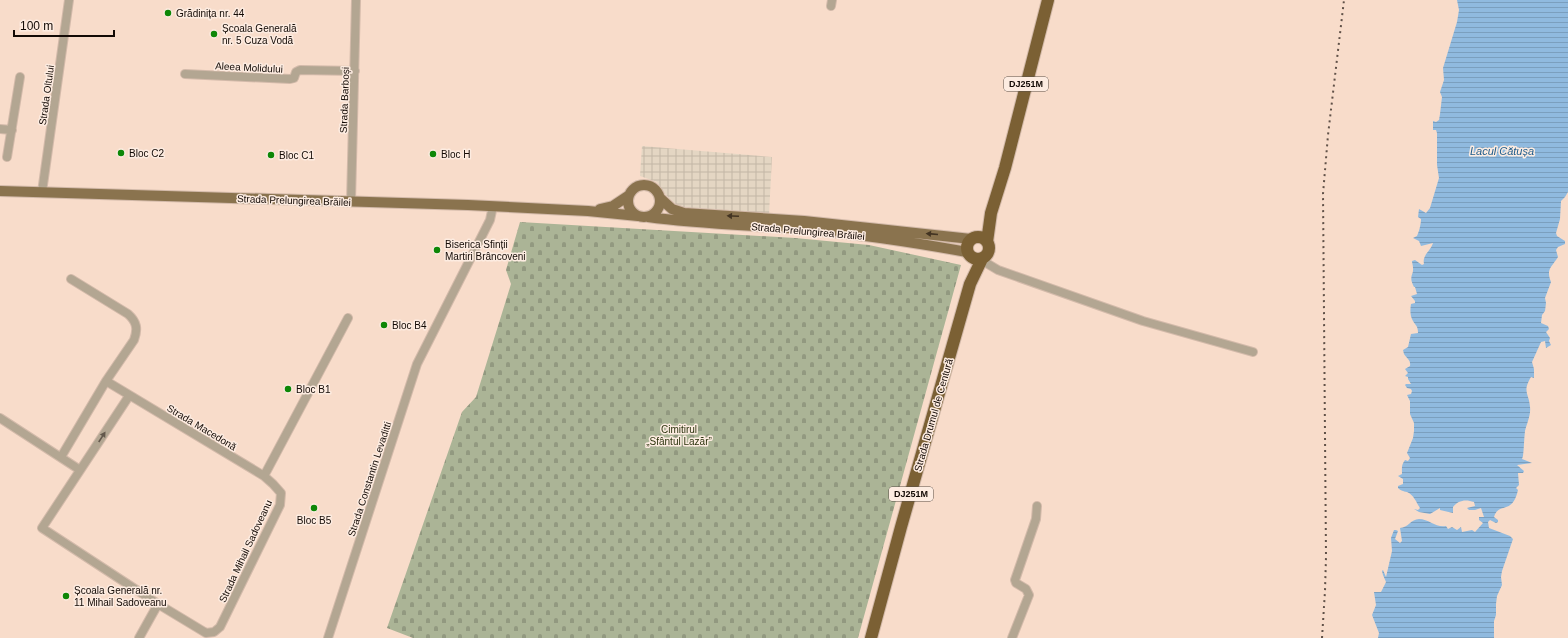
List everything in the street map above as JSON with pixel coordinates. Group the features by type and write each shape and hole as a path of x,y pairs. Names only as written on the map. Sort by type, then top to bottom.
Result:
{"highway":[{"name":"DJ251M","path":"991,213 1048,0"},
{"path":"970,284 967,245 991,213"},
{"path":"970,284 982,258 988,253 991,213"},
{"path":"972,238 981,237 988,242"},
{"path":"968,254 975,259 982,258"},
{"name":"Strada Drumul de Centură","path":"871,638 970,284"}],"main road":[{"path":"642,185 648,185 654,188 658,192 660,198 659,208 653,215 638,216 630,210 628,196 633,189 642,185"},
{"name":"Strada Prelungirea Brăilei","path":"0,191 493,206 588,211 638,216"},
{"name":"Strada Prelungirea Brăilei","path":"588,211 613,206 628,196"},
{"name":"Strada Prelungirea Brăilei","path":"660,198 672,209 684,213 804,221 972,238"},
{"name":"Strada Prelungirea Brăilei","path":"648,216 685,222 771,227 884,238 968,254"}],"street":[{"name":"Strada Oltului","path":"42,192 69,0"},
{"name":"Strada Barboși","path":"351,202 356,0"},
{"name":"Aleea Molidului","path":"185,74 290,79 294,78 296,72 300,70 355,71"},
{"path":"7,157 20,77"},
{"path":"0,129 12,130"},
{"name":"Strada Constantin Levaditti","path":"328,638 417,364 490,220 493,206"},
{"path":"982,258 998,270 1143,320 1253,352"},
{"path":"61,457 106,381 134,340 137,333 137,325 134,319 128,314 71,279"},
{"path":"264,476 348,318"},
{"name":"Strada Macedonă","path":"106,381 264,476"},
{"path":"0,418 80,470 129,396"},
{"name":"Strada Mihail Sadoveanu","path":"80,470 42,528 158,604 206,633 214,632 220,627 280,505 281,493 274,484 264,476"},
{"path":"1012,638 1029,595 1026,589 1016,583 1015,580 1036,519 1037,506"},
{"path":"139,638 158,604"}],"shaded area":[{"path":"642,146 772,157 769,215 679,207 666,195 657,182 640,176"}],"green space":[{"name":"Cimitirul „Sfântul Lazăr”","path":"520,222 795,238 869,245 961,265 858,638 413,638 387,628 462,412 476,397 511,284 506,270"}],"water":[{"name":"Lacul Cătușa","path":"1457,0 1568,0 1568,192 1561,201 1560,219 1556,233 1557,236 1565,241 1565,244 1558,247 1556,250 1558,257 1549,271 1551,282 1545,298 1545,311 1542,315 1541,323 1548,326 1549,329 1546,332 1550,338 1549,341 1551,345 1546,348 1545,341 1541,342 1532,362 1534,378 1531,377 1526,389 1530,410 1525,431 1522,459 1532,463 1517,465 1524,471 1523,473 1518,473 1519,485 1516,488 1518,490 1515,498 1509,506 1496,512 1494,517 1498,520 1498,522 1496,523 1490,520 1488,522 1489,528 1510,536 1513,539 1502,571 1502,585 1497,596 1496,615 1494,621 1494,638 1378,638 1379,633 1372,615 1376,605 1374,592 1381,592 1386,582 1382,571 1383,570 1386,577 1392,551 1391,538 1394,530 1398,531 1395,539 1400,543 1402,541 1400,528 1405,527 1416,519 1423,519 1439,526 1446,526 1448,529 1452,527 1457,530 1461,527 1462,532 1472,530 1475,532 1483,523 1479,520 1479,517 1484,517 1481,508 1469,510 1467,508 1475,506 1474,502 1468,501 1462,501 1455,505 1453,507 1453,513 1440,510 1440,508 1430,514 1419,512 1414,509 1418,510 1420,508 1413,497 1409,493 1398,488 1398,486 1403,484 1403,479 1398,476 1402,474 1402,467 1405,460 1408,461 1410,458 1407,453 1414,431 1414,423 1410,414 1410,401 1407,395 1411,394 1412,391 1405,385 1411,384 1408,377 1405,376 1408,373 1405,369 1410,366 1410,364 1403,350 1408,347 1411,334 1418,333 1417,327 1410,313 1411,304 1415,303 1411,296 1417,294 1411,280 1413,270 1412,261 1415,260 1422,265 1424,264 1424,258 1433,243 1421,246 1419,241 1413,238 1417,236 1420,226 1421,219 1418,217 1419,209 1426,213 1430,208 1439,178 1437,165 1437,133 1436,130 1433,130 1433,121 1436,122 1439,120 1442,97 1440,92 1444,80 1443,68 1457,22 1459,10"}],"railway":[{"path":"1322,638 1326,557 1323,194 1328,135 1344,0"}],"place":[{"name":"Grădinița nr. 44","path":"168,13"},
{"name":"Școala Generală nr. 5 Cuza Vodă","path":"214,34"},
{"name":"Bloc C2","path":"121,153"},
{"name":"Bloc H","path":"433,154"},
{"name":"Bloc C1","path":"271,155"},
{"name":"Biserica Sfinții Martiri Brâncoveni","path":"437,250"},
{"name":"Bloc B4","path":"384,325"},
{"name":"Bloc B1","path":"288,389"},
{"name":"Bloc B5","path":"314,508"},
{"name":"Școala Generală nr. 11 Mihail Sadoveanu","path":"66,596"}]}
